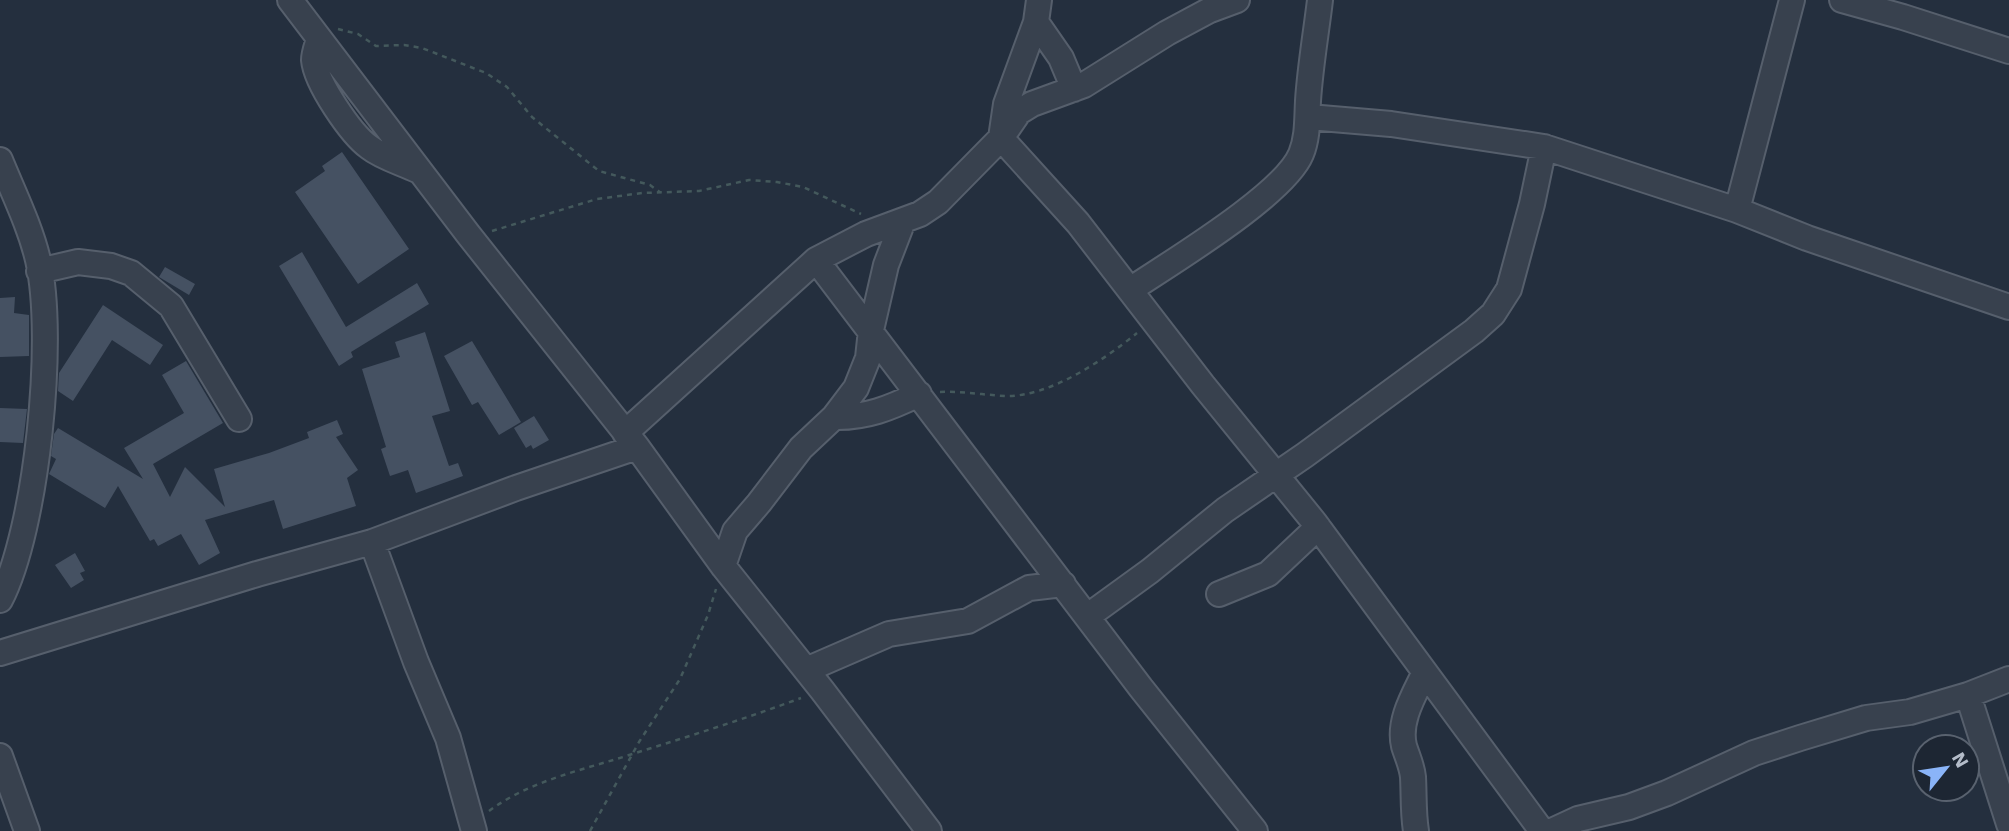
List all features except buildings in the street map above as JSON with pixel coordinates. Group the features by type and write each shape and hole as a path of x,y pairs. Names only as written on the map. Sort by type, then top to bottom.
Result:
{"street":[{"path":"290,0 468,234 631,440 723,566 929,831"},
{"path":"0,653 257,574 372,542 516,488 631,440 816,260 866,234 920,214 938,202 1001,138 1019,113 1032,104 1074,89 1102,75 1210,9 1237,0"},
{"path":"1130,290 1241,214 1281,182 1295,166 1301,155 1308,117 1320,0"},
{"path":"1737,210 1792,0"},
{"path":"1842,0 2009,51"},
{"path":"1038,11 1074,89"},
{"path":"1001,138 1006,104 1038,11"},
{"path":"1308,117 1403,126 1544,148 1737,210 1807,238 2009,307"},
{"path":"1001,138 1078,223 1274,475 1318,527 1542,831"},
{"path":"1088,616 1150,572 1226,510 1329,438 1474,331 1493,314 1509,289 1544,148"},
{"path":"0,160 38,260 44,301 45,337 31,489 22,531 0,600"},
{"path":"723,566 735,531 801,448 845,405 862,374 868,358 871,330 895,224"},
{"path":"816,260 1141,688 1255,831"},
{"path":"39,271 78,262 111,266 131,273 171,306 239,419"},
{"path":"834,417 861,417 919,394"},
{"path":"1219,594 1268,574 1318,527"},
{"path":"372,542 416,662 448,738 473,830"},
{"path":"806,670 889,634 968,621 1029,588 1063,584"},
{"path":"1416,831 1413,774 1402,729 1424,674"},
{"path":"1552,831 1578,819 1629,807 1667,793 1754,753 1866,718 1910,712 1968,695 2009,679"},
{"path":"1968,695 2009,824"},
{"path":"0,756 28,829"}],"path":[{"path":"317,36 336,29 358,34 376,46 414,46 486,73 507,87 532,117 599,171 650,185 660,193"},
{"path":"468,234 501,229 597,199 642,193 699,191 749,180 803,187 895,224"},
{"path":"919,394 954,391 1007,396 1046,390 1119,347 1153,320"},
{"path":"590,831 685,670 708,615 723,566"},
{"path":"473,830 488,812 501,802 530,788 593,765 753,716 822,690"}]}
